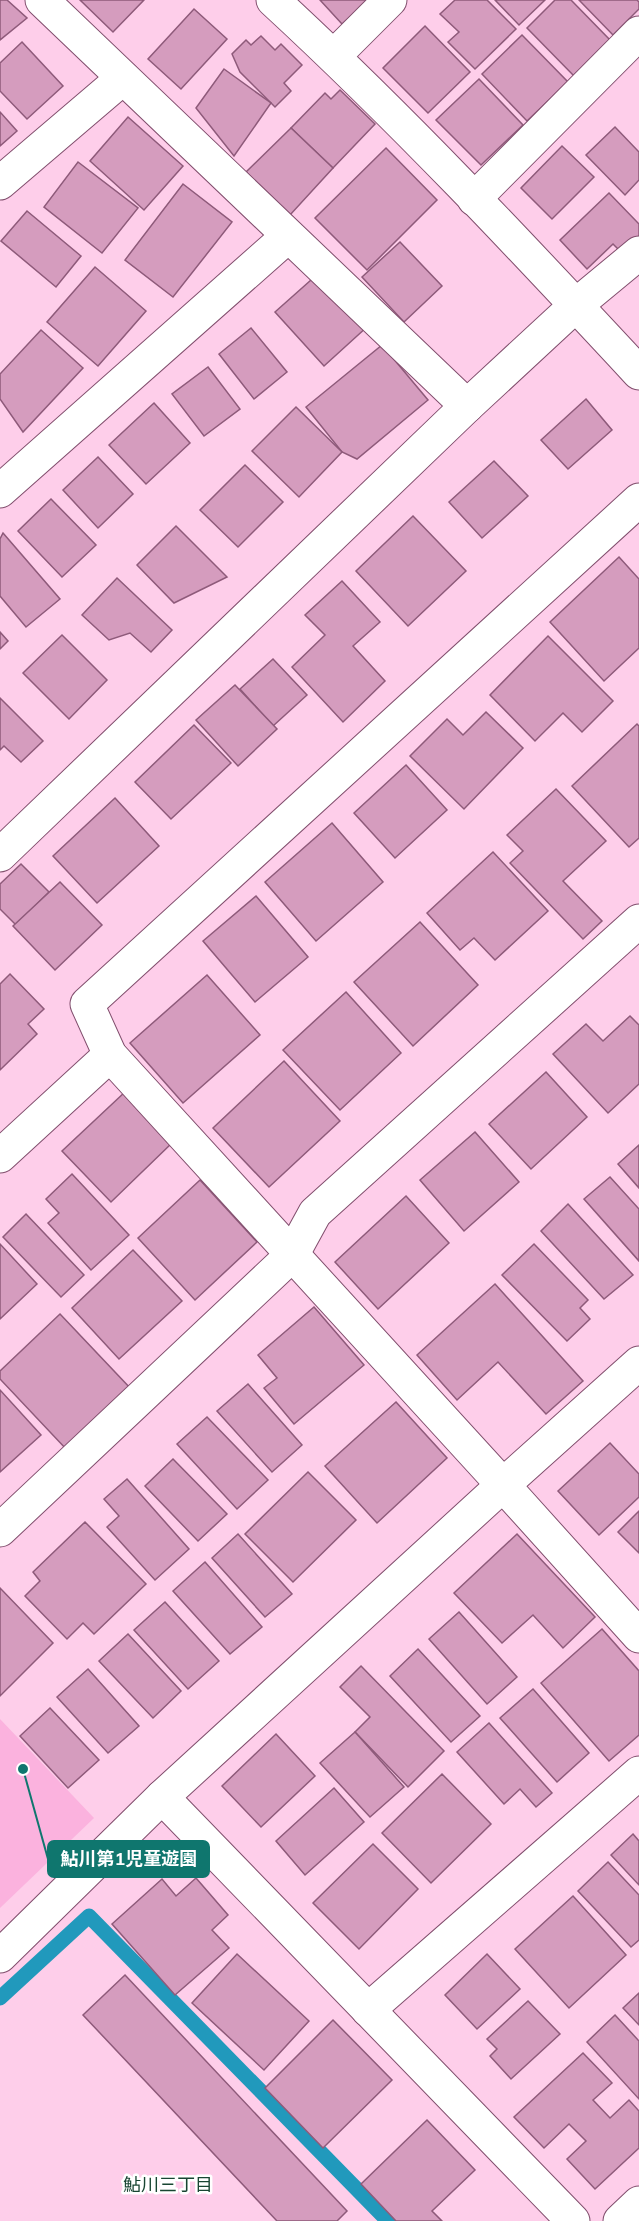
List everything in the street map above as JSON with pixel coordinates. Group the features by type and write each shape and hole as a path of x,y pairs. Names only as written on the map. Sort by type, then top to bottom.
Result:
{"street":[{"path":"42,0 467,406"},
{"path":"273,0 334,56 639,373"},
{"path":"334,56 390,0"},
{"path":"474,199 639,33"},
{"path":"0,183 123,78"},
{"path":"0,491 288,236"},
{"path":"0,855 467,406 575,306 639,253"},
{"path":"639,501 87,1004 110,1055 639,1636"},
{"path":"0,1530 292,1255 315,1213 639,921"},
{"path":"0,1156 110,1055"},
{"path":"0,1956 162,1797 639,1363"},
{"path":"368,2010 639,1773"},
{"path":"162,1797 573,2221"},
{"path":"620,2221 639,2204"}],"shaded area":[{"path":"0,1719 94,1818 0,1908"}],"building":[{"path":"0,0 7,0 27,18 0,40"},
{"path":"80,0 144,0 113,32"},
{"path":"320,0 369,0 342,24"},
{"path":"455,0 487,0 516,29 475,69 448,42 459,32 440,14"},
{"path":"495,0 545,0 519,25"},
{"path":"555,0 571,0 611,41 574,76 527,28"},
{"path":"579,0 637,0 639,9 613,35"},
{"path":"194,9 227,39 181,89 148,59"},
{"path":"425,26 470,72 428,113 383,68"},
{"path":"522,35 568,82 527,121 482,74"},
{"path":"261,36 275,50 281,44 302,65 284,83 291,91 275,107 240,72 232,54 246,40 251,45"},
{"path":"22,42 63,86 27,119 0,91 0,63"},
{"path":"224,69 271,103 234,156 196,108"},
{"path":"479,79 523,125 481,165 436,120"},
{"path":"340,90 375,124 333,168 291,128 325,93 331,99"},
{"path":"0,112 17,131 0,146"},
{"path":"128,117 183,166 144,210 90,161"},
{"path":"615,127 639,152 639,180 625,195 586,155"},
{"path":"291,128 333,168 290,215 246,172"},
{"path":"562,146 594,177 552,219 521,188"},
{"path":"386,148 437,200 367,270 315,218"},
{"path":"78,162 138,208 102,253 44,207"},
{"path":"183,184 232,222 173,297 125,260"},
{"path":"609,193 639,224 639,240 624,255 613,244 587,269 560,240"},
{"path":"27,211 81,256 56,287 1,241"},
{"path":"400,242 442,286 404,322 362,277"},
{"path":"95,267 146,311 98,366 47,322"},
{"path":"320,272 368,326 324,366 275,312"},
{"path":"251,328 287,372 254,399 219,354"},
{"path":"41,330 83,368 23,432 0,399 0,374"},
{"path":"382,345 428,400 357,459 342,452 306,407"},
{"path":"208,367 240,409 204,436 172,394"},
{"path":"586,399 612,430 568,469 541,440"},
{"path":"154,403 190,443 146,484 109,445"},
{"path":"296,407 342,452 299,497 252,451"},
{"path":"98,457 133,494 98,528 63,490"},
{"path":"494,461 528,496 482,538 449,502"},
{"path":"245,465 283,502 238,547 200,510"},
{"path":"51,499 96,545 62,577 18,531"},
{"path":"413,516 466,571 408,626 356,571"},
{"path":"176,526 227,577 174,603 137,565"},
{"path":"3,533 60,599 26,627 0,596 0,539"},
{"path":"619,557 639,579 639,648 604,681 550,622"},
{"path":"117,578 172,630 151,652 130,633 109,640 82,615"},
{"path":"342,581 380,622 353,646 385,681 343,722 292,667 325,635 305,615"},
{"path":"0,632 8,641 0,649"},
{"path":"62,635 107,680 69,719 23,673"},
{"path":"548,636 613,701 582,732 563,713 535,741 490,695"},
{"path":"273,659 307,695 273,726 240,689"},
{"path":"235,685 277,729 238,766 196,720"},
{"path":"0,698 43,741 21,762 4,746 0,750"},
{"path":"486,712 523,748 464,809 410,756 447,719 463,735"},
{"path":"637,724 639,726 639,838 629,847 572,786"},
{"path":"194,725 231,763 171,819 135,782"},
{"path":"406,765 447,810 395,858 354,813"},
{"path":"556,789 606,841 563,881 602,921 583,939 510,863 523,851 507,835"},
{"path":"115,798 159,846 97,903 53,856"},
{"path":"332,823 383,882 316,941 265,882"},
{"path":"493,852 548,911 495,960 474,938 460,950 427,913"},
{"path":"21,864 49,892 16,925 0,909 0,884"},
{"path":"60,882 102,925 55,970 13,926"},
{"path":"256,896 308,957 255,1002 203,941"},
{"path":"420,922 478,985 413,1046 354,982"},
{"path":"10,974 44,1009 28,1024 37,1034 0,1070 0,984"},
{"path":"207,975 260,1035 183,1103 130,1043"},
{"path":"346,992 401,1053 340,1110 283,1050"},
{"path":"630,1016 639,1025 639,1084 608,1113 553,1054 586,1024 603,1041"},
{"path":"284,1061 340,1121 269,1187 213,1128"},
{"path":"546,1072 587,1117 531,1169 489,1124"},
{"path":"126,1091 173,1142 111,1202 62,1151"},
{"path":"475,1132 519,1182 464,1231 420,1180"},
{"path":"639,1145 639,1188 618,1164"},
{"path":"72,1174 129,1235 91,1270 48,1223 59,1213 46,1199"},
{"path":"610,1177 639,1209 639,1261 584,1199"},
{"path":"200,1180 257,1242 195,1300 138,1238"},
{"path":"406,1196 449,1243 378,1309 335,1262"},
{"path":"568,1204 633,1275 604,1299 541,1231"},
{"path":"26,1214 84,1275 61,1297 3,1237"},
{"path":"0,1244 37,1284 0,1319"},
{"path":"534,1244 588,1300 580,1308 590,1319 567,1341 502,1275"},
{"path":"133,1250 182,1301 119,1359 72,1308"},
{"path":"495,1284 583,1381 546,1414 498,1362 457,1400 417,1355"},
{"path":"314,1307 364,1365 294,1424 264,1388 277,1378 258,1355"},
{"path":"60,1314 132,1390 67,1450 0,1379 0,1371"},
{"path":"248,1384 302,1445 272,1472 217,1411"},
{"path":"0,1390 41,1435 0,1472"},
{"path":"396,1402 447,1458 377,1523 325,1466"},
{"path":"207,1417 268,1480 237,1509 177,1444"},
{"path":"610,1443 639,1474 639,1497 599,1535 558,1491"},
{"path":"173,1459 227,1514 198,1541 145,1486"},
{"path":"308,1472 356,1520 293,1582 245,1534"},
{"path":"127,1479 189,1549 155,1580 107,1527 119,1516 104,1499"},
{"path":"639,1511 639,1553 618,1532"},
{"path":"85,1522 146,1584 94,1634 83,1623 67,1639 25,1596 40,1581 33,1572"},
{"path":"238,1534 292,1594 265,1617 212,1558"},
{"path":"517,1534 595,1617 563,1648 533,1615 502,1643 454,1593"},
{"path":"205,1562 262,1627 230,1654 173,1591"},
{"path":"0,1588 53,1643 0,1696"},
{"path":"165,1602 219,1661 188,1689 134,1630"},
{"path":"459,1612 517,1677 487,1704 429,1639"},
{"path":"602,1629 639,1671 639,1735 609,1761 541,1683"},
{"path":"128,1634 181,1691 153,1718 99,1661"},
{"path":"418,1649 480,1716 451,1742 390,1676"},
{"path":"361,1666 444,1751 408,1787 355,1732 370,1717 340,1687"},
{"path":"88,1669 139,1726 108,1753 57,1697"},
{"path":"533,1689 589,1753 557,1782 500,1718"},
{"path":"50,1708 99,1760 68,1788 20,1736"},
{"path":"489,1723 552,1793 536,1807 520,1789 504,1804 457,1752"},
{"path":"355,1732 404,1787 370,1817 320,1763"},
{"path":"276,1734 315,1776 261,1827 222,1786"},
{"path":"442,1774 491,1824 431,1883 382,1833"},
{"path":"334,1788 364,1822 305,1875 276,1841"},
{"path":"633,1834 639,1841 639,1885 611,1855"},
{"path":"373,1844 418,1889 359,1949 313,1903"},
{"path":"608,1862 639,1895 639,1940 631,1947 578,1891"},
{"path":"196,1878 228,1915 212,1930 229,1948 175,1995 112,1924 162,1879 176,1896"},
{"path":"573,1896 626,1955 569,2008 515,1949"},
{"path":"237,1954 309,2021 264,2070 192,2003"},
{"path":"487,1954 520,1989 477,2029 445,1995"},
{"path":"125,1975 347,2211 337,2221 277,2221 83,2015"},
{"path":"639,1993 639,2025 623,2008"},
{"path":"528,2001 560,2034 511,2079 490,2056 497,2049 487,2039"},
{"path":"615,2015 639,2041 639,2099 587,2042"},
{"path":"333,2020 392,2080 323,2148 265,2088"},
{"path":"583,2053 612,2083 593,2100 610,2118 629,2100 639,2111 639,2148 595,2189 567,2159 586,2141 569,2124 544,2148 514,2117"},
{"path":"427,2120 475,2170 432,2211 442,2221 396,2221 361,2184"}],"waterway":[{"path":"0,1998 89,1916 388,2221"}],"place":[{"name":"鮎川第1児童遊園","path":"23,1769"}],"district":[{"name":"鮎川三丁目","path":"168,2184"}]}
